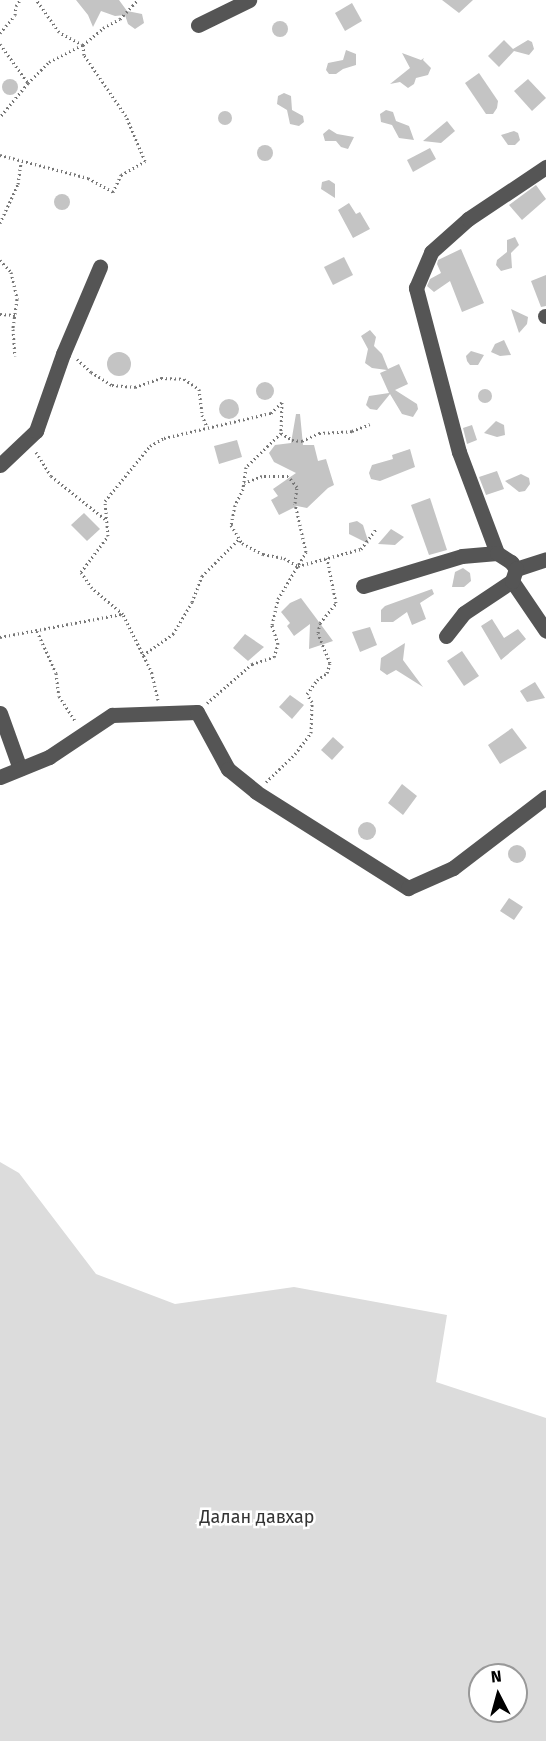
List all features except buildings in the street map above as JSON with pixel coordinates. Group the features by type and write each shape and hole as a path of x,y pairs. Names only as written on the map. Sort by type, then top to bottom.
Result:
{"street":[{"path":"198,25 249,0"},
{"path":"546,167 468,219 431,252 416,288 459,452 497,553 514,575 546,631"},
{"path":"0,465 36,430 66,347 100,267"},
{"path":"363,586 462,556 497,553"},
{"path":"446,636 464,613 514,575 546,559"},
{"path":"0,777 49,757 112,715 197,712 228,769 256,792 408,888 453,868 546,797"},
{"path":"0,713 20,769"}],"path":[{"path":"0,33 15,15 16,6 20,0"},
{"path":"0,155 88,178 113,192 121,175 145,162 126,116 84,55 82,45 59,32 37,0"},
{"path":"0,117 49,62 82,45 103,28 120,20 138,0"},
{"path":"0,44 28,83"},
{"path":"0,223 18,184 21,162"},
{"path":"0,260 11,272 17,299 15,356"},
{"path":"0,314 15,315"},
{"path":"66,347 91,372 112,385 135,387 161,378 184,379 199,389 202,414 207,427"},
{"path":"161,713 152,673 123,614 92,588 81,572 108,536 105,501 150,446 164,438 271,412 282,402 281,433 246,467 244,483 231,525 239,539 242,543 263,554 284,558 298,566 361,549 376,529"},
{"path":"281,433 292,440 302,441 319,434 352,431 370,424"},
{"path":"25,441 37,453 51,476 105,519"},
{"path":"197,712 252,664 274,657 278,644 272,625 278,599 306,552 295,502 297,486 288,476 262,476 244,483"},
{"path":"143,655 173,634 192,602 202,576 239,539"},
{"path":"256,792 295,754 311,733 312,702 307,694 317,680 327,673 330,663 318,633 321,623 336,603 327,558"},
{"path":"0,638 123,614"},
{"path":"37,630 56,674 59,696 70,716 86,733"}],"green space":[{"name":"Далан давхар","path":"0,1162 19,1173 96,1274 175,1304 294,1287 447,1315 436,1382 546,1418 546,1741 0,1741"}]}
